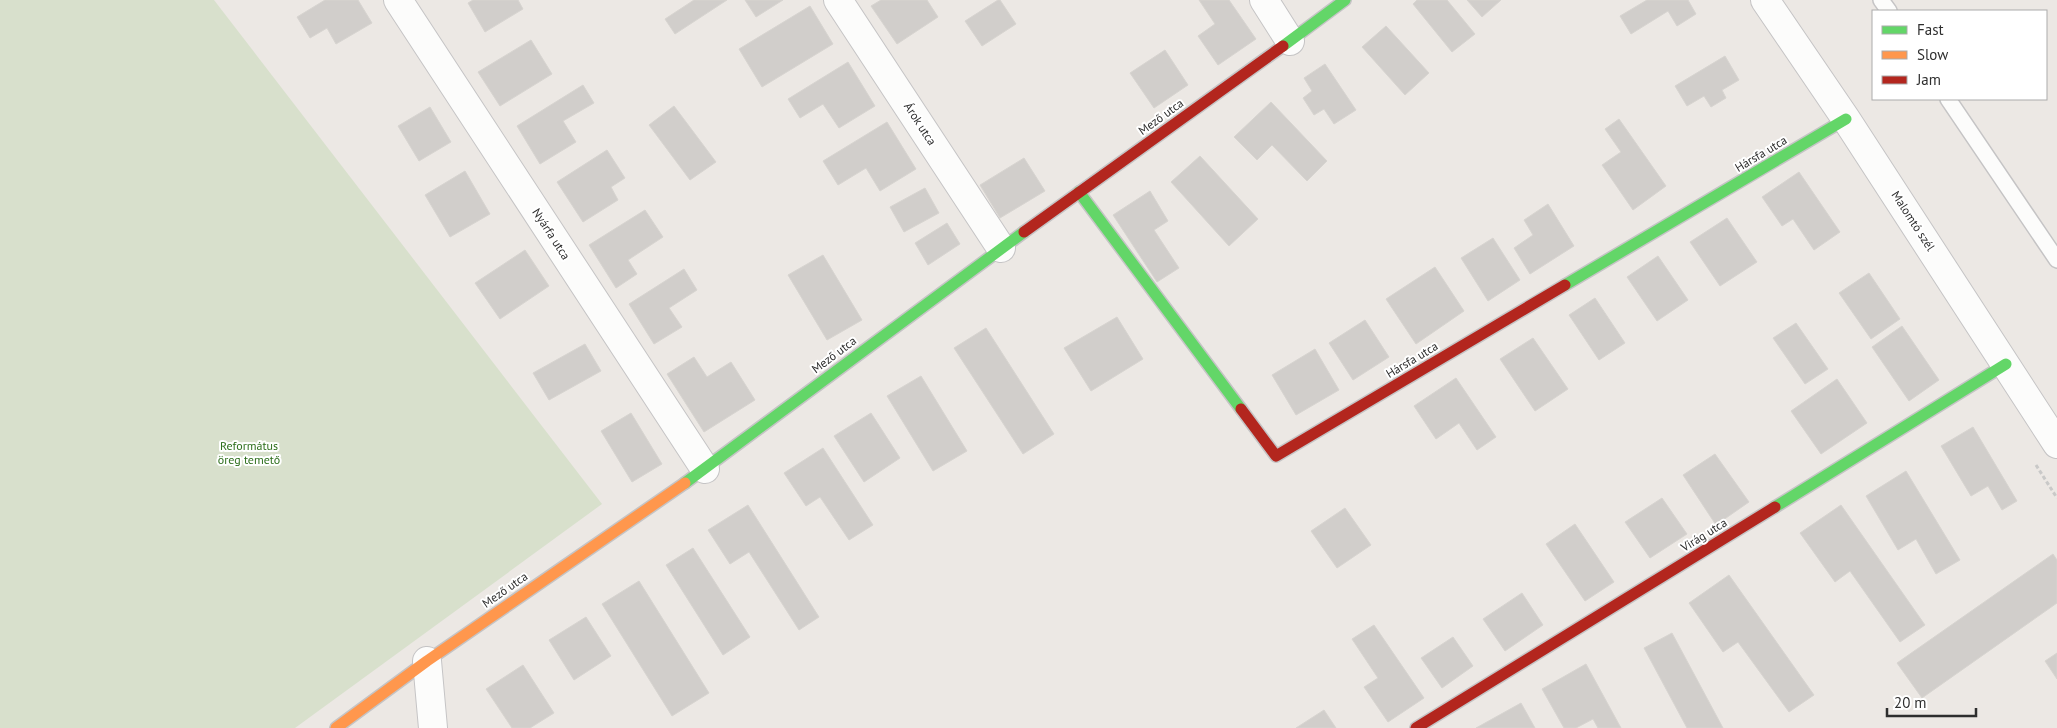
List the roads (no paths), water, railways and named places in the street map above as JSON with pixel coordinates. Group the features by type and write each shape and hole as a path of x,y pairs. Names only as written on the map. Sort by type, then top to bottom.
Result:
{"street":[{"name":"Nyárfa utca","path":"398,0 705,468"},
{"name":"Árok utca","path":"838,0 1002,248"},
{"path":"1264,0 1290,41"},
{"name":"Mező utca","path":"336,728 427,661 705,468 1002,248 1345,0"},
{"name":"Malomtó szél","path":"1765,0 2054,436"},
{"name":"Hársfa utca","path":"1079,192 1276,456 1846,120"},
{"name":"Virág utca","path":"1416,728 2006,364"},
{"path":"427,661 433,728"}],"lane":[{"path":"1949,100 2057,260"}],"park label":[{"name":"Református öreg temető","path":"249,453"}]}
